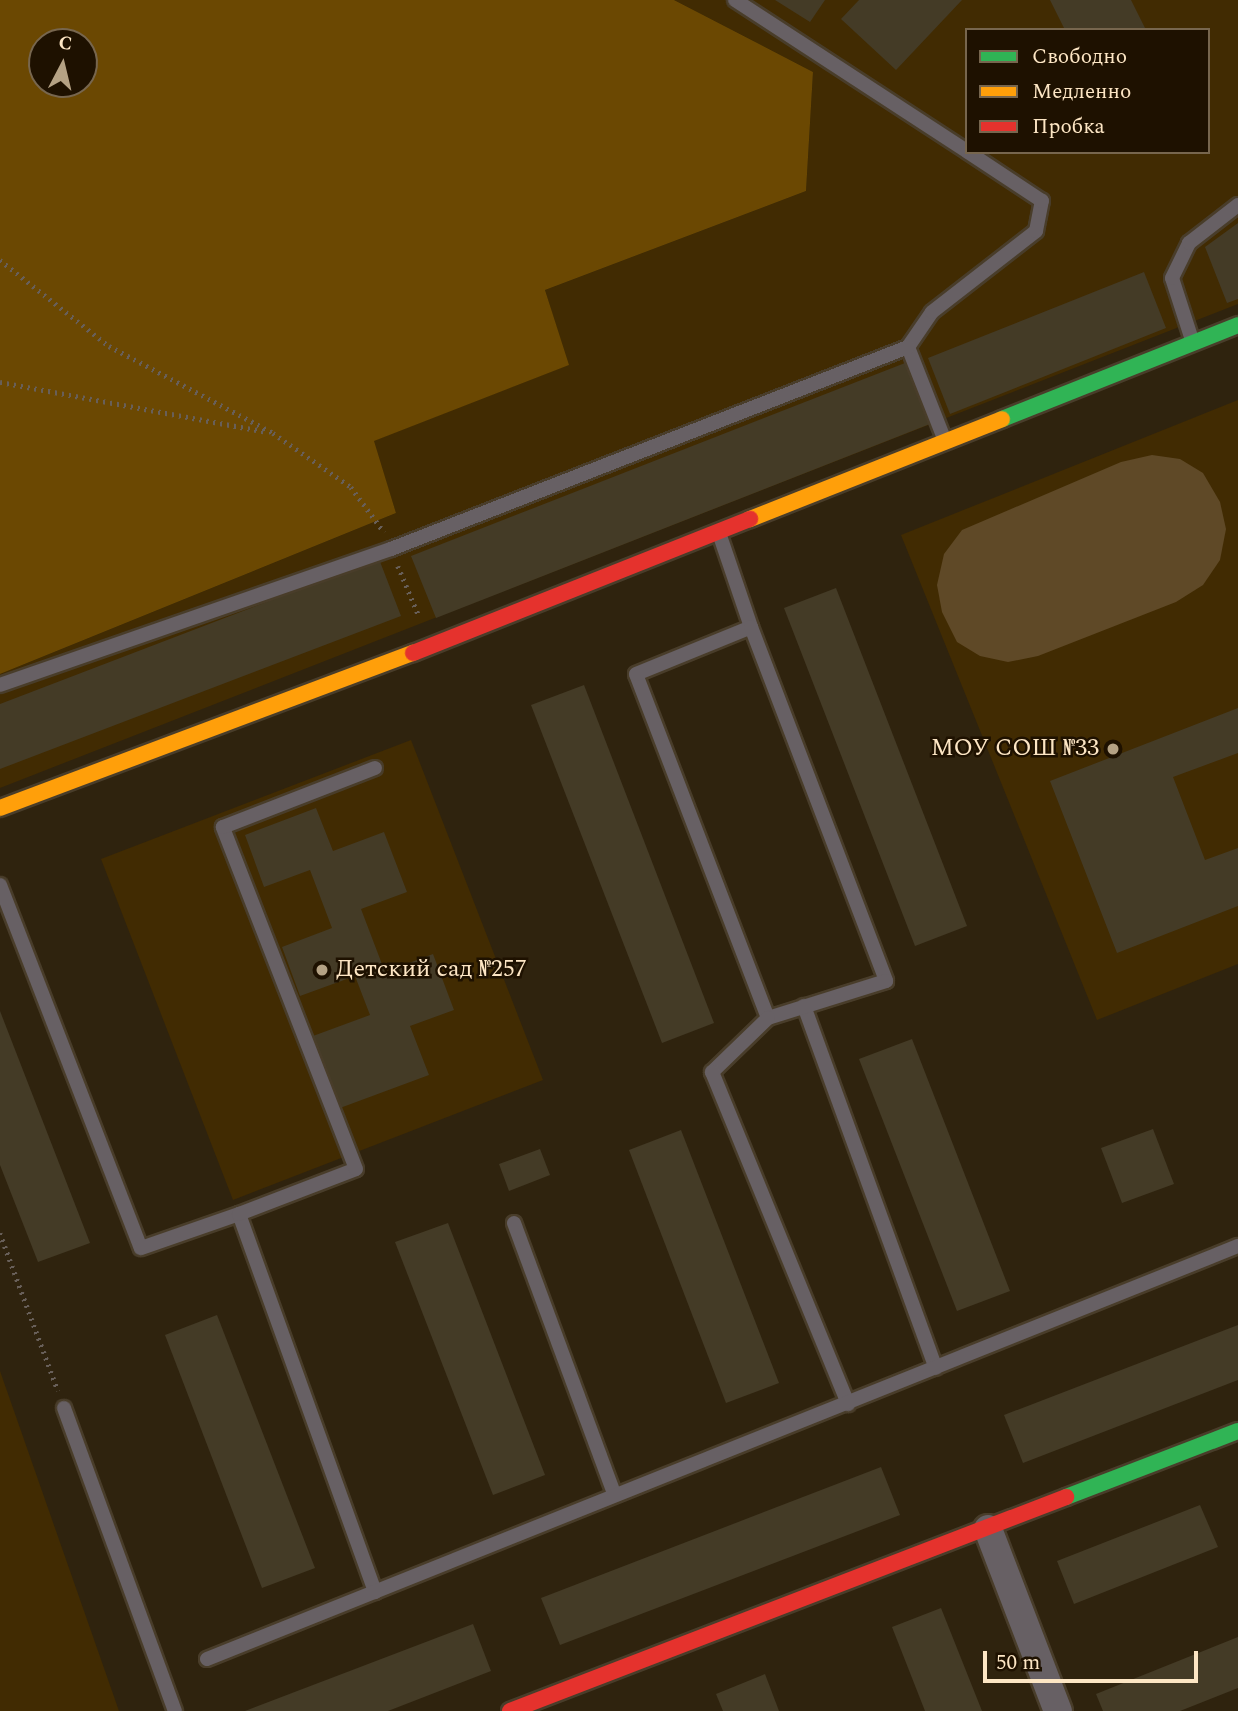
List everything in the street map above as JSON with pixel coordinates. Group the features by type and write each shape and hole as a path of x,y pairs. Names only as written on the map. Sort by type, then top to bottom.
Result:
{"street":[{"path":"0,808 431,646 1238,325"},
{"path":"510,1711 1238,1432"},
{"path":"989,1529 1058,1711"}],"lane":[{"path":"735,0 965,151"},
{"path":"0,685 391,549 908,347 932,312 1036,231 1042,201 970,154"},
{"path":"1193,343 1172,278 1189,243 1238,205"},
{"path":"908,347 946,442"},
{"path":"719,533 751,627 886,981 768,1018 712,1072 848,1404"},
{"path":"751,627 636,674 768,1018"},
{"path":"0,885 142,1248 356,1169 223,827 375,768"},
{"path":"804,1006 936,1368"},
{"path":"239,1214 374,1592"},
{"path":"514,1223 614,1494"},
{"path":"207,1659 1238,1246"},
{"path":"64,1408 175,1711"}],"path":[{"path":"0,260 109,346 273,433 351,487 379,522 431,646"},
{"path":"0,382 273,433"},
{"path":"0,1234 64,1408"}],"shaded area":[{"path":"0,0 674,0 813,72 806,191 545,290 569,365 374,441 396,513 0,674"},
{"path":"674,0 1238,0 1238,304 0,788 0,674 396,513 373,441 568,365 545,290 806,191 813,72"},
{"name":"МОУ СОШ №33","path":"1238,400 1238,964 1097,1020 901,535"},
{"path":"1152,455 1180,459 1203,473 1220,502 1226,529 1220,560 1203,585 1176,602 1038,656 1008,662 980,656 957,642 942,612 937,585 944,554 962,530 1121,462"},
{"name":"Детский сад №257","path":"411,740 543,1080 233,1200 101,859"},
{"path":"0,1371 119,1711 0,1711"}],"building":[{"path":"775,0 825,0 810,22"},
{"path":"859,0 962,0 896,70 841,19"},
{"path":"1050,0 1131,0 1145,28 1064,28"},
{"path":"1238,223 1238,299 1227,303 1205,247"},
{"path":"1144,272 1166,328 950,414 928,358"},
{"path":"905,363 930,424 436,618 411,556"},
{"path":"379,559 401,616 0,769 0,704"},
{"path":"836,588 967,926 915,946 784,608"},
{"path":"584,685 714,1023 662,1043 531,705"},
{"path":"1238,708 1238,753 1173,777 1205,860 1238,848 1238,906 1117,953 1050,781"},
{"path":"316,808 333,851 384,832 407,892 361,909 385,972 433,954 454,1010 410,1026 429,1075 340,1108 313,1036 370,1015 355,976 300,996 282,947 332,928 310,870 264,887 245,835"},
{"path":"0,1011 90,1243 38,1262 0,1165"},
{"path":"912,1039 1010,1291 957,1311 859,1059"},
{"path":"1153,1129 1174,1184 1122,1203 1101,1148"},
{"path":"681,1130 779,1383 726,1403 629,1150"},
{"path":"540,1149 550,1175 509,1191 499,1164"},
{"path":"448,1223 545,1475 493,1495 395,1242"},
{"path":"217,1315 315,1568 262,1588 165,1335"},
{"path":"1238,1325 1238,1380 1023,1463 1004,1415"},
{"path":"881,1467 900,1515 560,1645 541,1598"},
{"path":"1200,1505 1218,1547 1074,1604 1057,1561"},
{"path":"941,1608 982,1711 925,1711 892,1627"},
{"path":"473,1624 491,1671 388,1711 245,1711"},
{"path":"1238,1637 1238,1688 1180,1711 1103,1711 1096,1694"},
{"path":"765,1674 779,1711 723,1711 716,1694"}],"traffic: fast":[{"path":"1002,419 1238,325"},
{"path":"1066,1497 1238,1431"}],"traffic: slow":[{"path":"750,519 1002,419"},
{"path":"0,808 413,653"}],"traffic: jam":[{"path":"413,653 750,519"},
{"path":"510,1711 1066,1497"}],"place":[{"name":"МОУ СОШ №33","path":"1113,749"},
{"name":"Детский сад №257","path":"322,970"}]}
